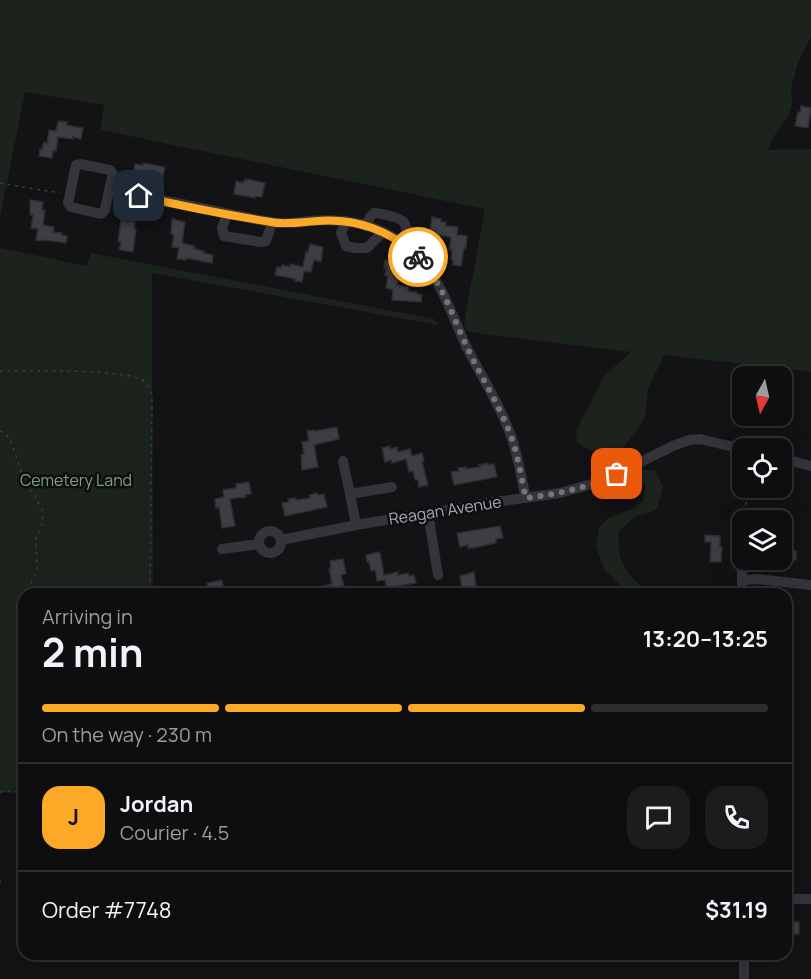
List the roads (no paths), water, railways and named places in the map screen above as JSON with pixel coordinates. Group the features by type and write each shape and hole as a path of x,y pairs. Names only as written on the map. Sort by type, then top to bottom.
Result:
{"street":[{"path":"76,165 110,170 113,174 109,190 105,210 101,214 71,207 68,203 76,165"},
{"path":"109,190 272,223 346,221 383,232 403,245 429,268 466,346 498,405 512,438 526,498"},
{"path":"366,226 374,213 400,218 405,223 406,230 403,245"},
{"path":"227,214 222,228 224,236 266,241 272,223"},
{"path":"346,221 341,233 346,246 367,248 383,232"},
{"name":"Reagan Avenue","path":"222,549 259,544 261,536 268,531 276,533 281,540 356,525 560,493 602,481 689,440 700,439 732,447"},
{"path":"343,461 356,525"},
{"path":"792,461 811,466"},
{"path":"350,494 392,487"},
{"path":"428,513 438,575"},
{"path":"742,570 742,588"},
{"path":"742,580 758,579 811,585"},
{"path":"792,899 811,900"},
{"path":"744,960 744,979"}],"park label":[{"name":"Cemetery Land","path":"76,480"}]}
